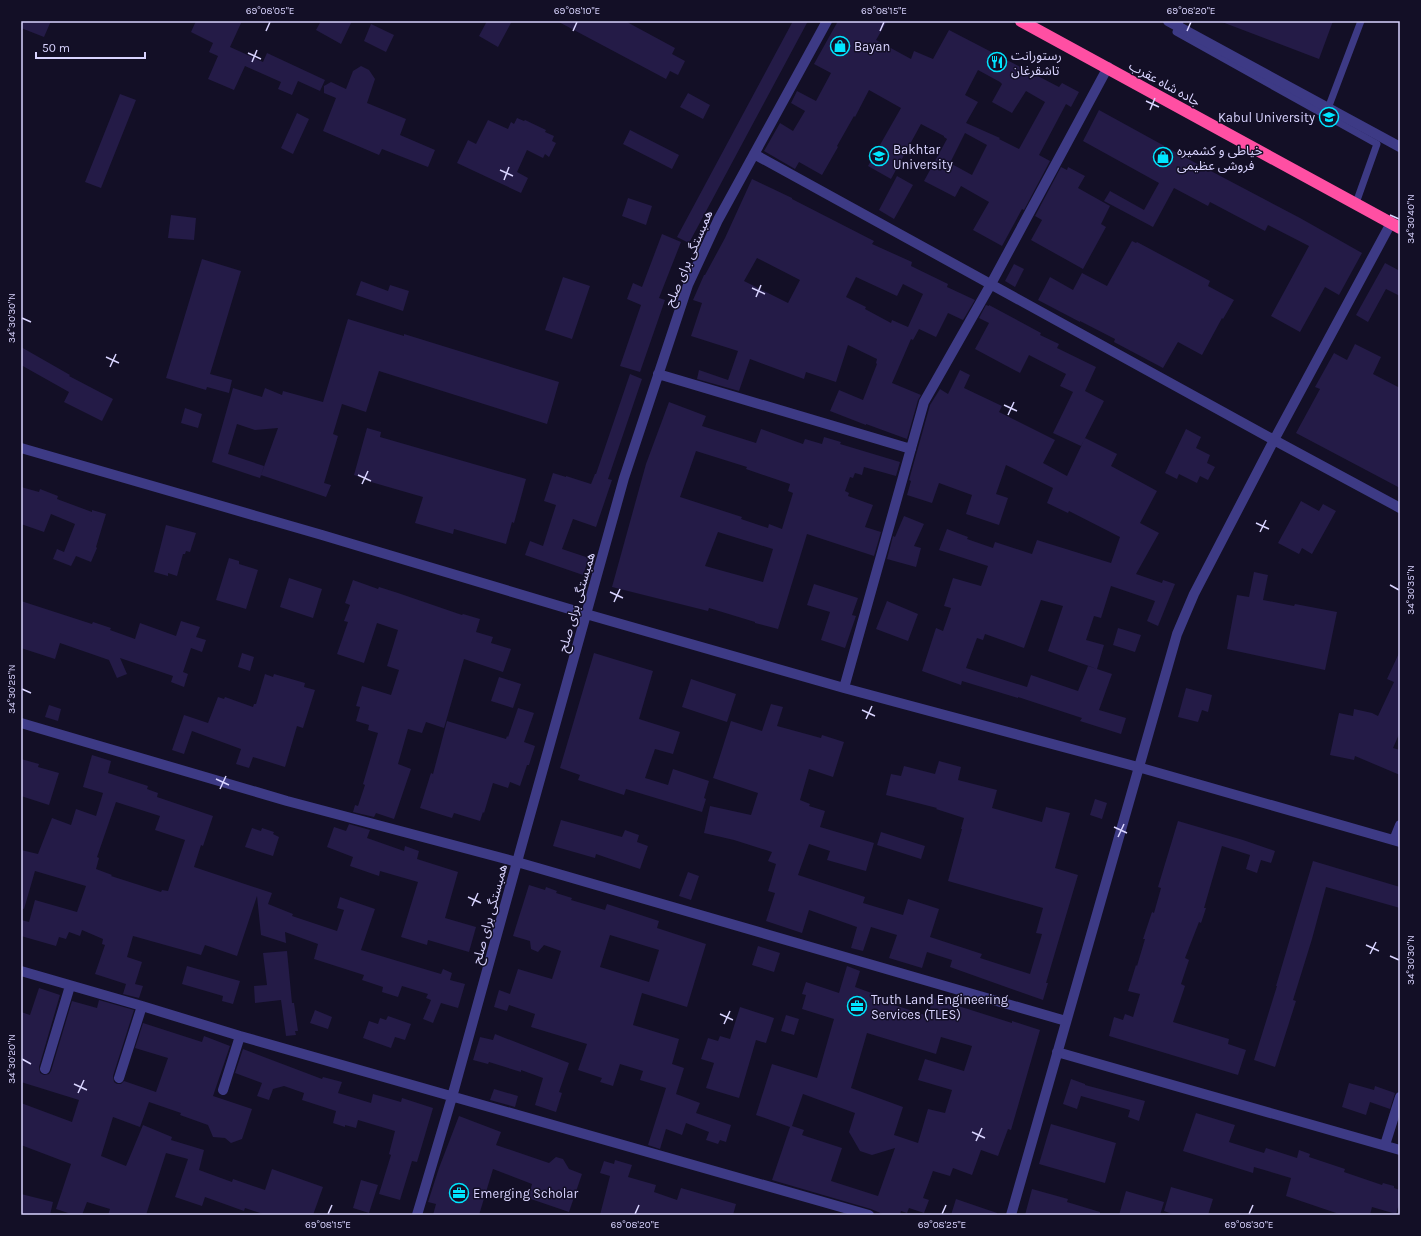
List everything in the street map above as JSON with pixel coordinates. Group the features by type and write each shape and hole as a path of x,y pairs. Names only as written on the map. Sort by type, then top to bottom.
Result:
{"highway":[{"name":"جاده شاه عقرب","path":"1021,21 1396,226"}],"street":[{"name":"همبستگی برای صلح","path":"417,1215 452,1097 516,862 624,478 688,284 718,220 827,21"},
{"path":"1168,21 1400,147"},
{"path":"844,688 924,402 991,284 1108,68"},
{"path":"754,154 1400,508"},
{"path":"1011,1215 1177,634 1194,594 1274,440 1396,226"},
{"path":"658,374 911,449"},
{"path":"21,448 844,688 1138,767 1397,841 1400,825"},
{"path":"21,723 287,801 516,862 1066,1021"},
{"path":"21,971 452,1097 869,1215"},
{"path":"45,1069 70,986"},
{"path":"119,1078 142,1006"},
{"path":"224,1090 240,1036"},
{"path":"1057,1052 1400,1150"},
{"path":"1385,1145 1400,1096"}],"lane":[{"path":"1180,21 1176,32 1377,144 1356,204"},
{"path":"1325,115 1361,21"}],"building":[{"path":"21,21 51,21 44,37 21,28"},
{"path":"196,21 242,21 230,47 263,62 267,53 325,80 320,91 298,81 292,95 278,89 281,82 245,66 234,90 208,79 218,56 209,52 213,43 191,32"},
{"path":"321,21 352,21 341,44 316,30"},
{"path":"487,21 512,21 498,47 479,36"},
{"path":"557,21 625,21 675,48 672,54 685,61 678,75 670,71 666,79"},
{"path":"793,21 808,21 689,243 677,237"},
{"path":"838,21 887,21 876,40 911,59 914,51 933,59 949,30 1059,87 1062,83 1079,92 1071,107 1066,104 1039,155 1050,161 1024,210 1022,209 1002,246 973,230 989,202 961,186 955,197 924,181 947,139 944,136 921,124 891,179 868,166 901,108 869,90 822,175 799,162 795,169 764,151 780,123 793,131 805,111 791,103 797,91 816,101 831,73 814,64","holes":["978,70 1002,84 992,102 1012,113 1026,91 1045,102 1019,149 999,139 1000,138 966,123 978,102 965,95","965,133 987,145 972,175 950,163"]},
{"path":"1222,21 1333,21 1319,59"},
{"path":"371,24 394,35 386,52 364,41"},
{"path":"361,66 369,70 375,79 367,103 406,119 400,135 435,150 428,167 382,149 379,155 323,131 336,98 324,93 324,86 331,82 346,89 353,71"},
{"path":"688,93 710,105 703,119 680,107"},
{"path":"120,94 136,100 101,188 85,182"},
{"path":"1099,110 1362,253 1339,295 1325,287 1300,332 1271,316 1309,246 1268,225 1265,231 1210,202 1208,206 1174,188 1153,227 1104,201 1110,191 1144,210 1159,183 1083,141"},
{"path":"297,113 309,119 293,154 281,148"},
{"path":"517,118 524,121 525,120 546,130 545,132 554,136 552,141 556,143 549,157 545,154 543,158 527,150 517,172 528,178 521,193 457,163 468,140 476,144 488,120 508,129 511,122 514,124"},
{"path":"630,130 679,155 672,169 623,144"},
{"path":"1061,167 1067,170 1068,167 1085,176 1078,188 1110,206 1101,224 1106,227 1083,269 1031,240 1042,220 1035,216"},
{"path":"897,176 913,185 894,219 879,210"},
{"path":"752,179 874,241 872,244 912,262 911,266 948,284 947,287 975,300 963,320 948,313 936,337 919,329 913,340 911,339 892,383 921,395 918,400 907,439 830,411 839,390 863,400 877,364 877,359 848,345 836,382 806,372 804,379 750,359 739,391 697,379 699,370 728,380 738,351 691,336 702,303 693,300 704,275 725,238","holes":["757,258 800,280 788,303 744,281","856,277 897,296 903,284 923,294 908,327 892,320 891,323 865,309 866,307 846,297"]},
{"path":"628,198 652,206 646,225 622,216"},
{"path":"171,215 196,218 194,240 168,238"},
{"path":"662,234 681,242 659,298 665,300 640,372 620,366 641,305 627,299 633,283 642,287"},
{"path":"1132,241 1137,242 1210,281 1208,286 1234,300 1223,319 1222,318 1202,355 1178,342 1163,368 1114,342 1115,339 1038,300 1050,277 1073,290 1082,273 1107,286"},
{"path":"202,259 241,271 210,374 232,380 229,393 207,387 206,390 166,378"},
{"path":"1385,263 1400,271 1400,296 1386,289 1368,322 1356,315"},
{"path":"1014,264 1024,269 1015,287 1005,281"},
{"path":"563,277 590,286 572,339 545,330"},
{"path":"361,281 388,291 390,285 409,291 403,311 356,295"},
{"path":"986,305 989,305 1041,333 1040,335 1059,344 1057,348 1096,367 1085,391 1104,401 1081,446 1053,433 1073,392 1060,386 1066,374 1029,355 1020,373 975,349 989,323 979,318"},
{"path":"348,319 404,336 404,334 559,382 547,424 379,371 366,412 342,404 333,434 338,436 324,483 331,485 326,497 261,475 260,478 212,462 233,388 262,397 265,388 282,395 283,391 323,402","holes":["237,424 255,430 278,428 261,475 264,466 228,454"]},
{"path":"1355,344 1381,357 1373,374 1400,388 1400,488 1296,433 1320,389 1315,387 1334,353 1347,360"},
{"path":"21,347 70,375 69,376 113,399 102,421 64,402 69,392 21,365"},
{"path":"960,370 970,375 964,388 1002,406 999,412 1055,440 1043,463 1067,476 1085,438 1117,454 1111,466 1157,491 1140,523 1159,533 1136,574 1162,583 1163,580 1175,584 1158,626 1147,621 1155,601 1111,586 1101,618 1094,616 1086,640 1104,645 1097,669 1112,674 1099,710 1126,718 1121,734 1080,721 1082,718 1018,697 962,681 961,685 922,671 936,628 943,631 951,608 944,606 953,578 981,586 988,566 939,550 947,529 968,537 967,539 993,548 995,542 1032,554 1037,540 1111,563 1120,537 1069,511 1068,513 1047,503 1053,488 1006,465 996,494 1008,498 999,525 966,514 972,495 939,483 932,503 907,495 911,481 909,480 930,405 940,389 948,394","holes":["1041,600 1063,606 1048,651 1097,669 1088,666 1078,691 1031,675 1027,687 966,668 977,638 983,640 985,634 1024,648"]},
{"path":"630,374 642,379 608,479 612,480 596,527 573,519 562,549 589,558 583,575 525,555 530,541 543,546 556,505 544,501 553,473 591,484 596,474"},
{"path":"669,402 706,416 702,426 756,443 761,429 803,444 805,439 822,444 824,437 841,442 840,444 900,462 896,476 864,467 862,475 855,473 853,478 850,477 845,491 849,493 848,496 873,505 865,527 881,532 874,556 807,534 778,629 709,608 708,611 612,587 646,464","holes":["696,451 747,467 746,469 790,484 788,491 793,493 782,529 769,524 768,528 741,519 742,517 680,497","718,532 773,549 763,582 705,566"]},
{"path":"185,408 202,414 198,428 181,423"},
{"path":"367,428 381,432 380,437 526,479 514,523 512,522 506,544 454,529 453,534 415,523 423,497 371,482 371,480 354,475"},
{"path":"1186,429 1201,437 1196,448 1210,455 1207,463 1215,467 1208,480 1200,476 1197,483 1179,474 1177,479 1165,473"},
{"path":"21,487 39,492 40,489 58,496 57,499 92,512 92,510 106,514 96,547 97,548 91,562 76,556 71,566 53,559 57,549 64,552 75,524 51,514 44,532 21,524"},
{"path":"1301,501 1319,511 1323,504 1336,511 1312,554 1302,548 1299,554 1278,543"},
{"path":"904,516 924,524 914,546 921,548 916,567 887,559 893,536 895,537"},
{"path":"166,525 196,533 190,552 186,551 185,554 183,554 177,576 168,573 168,576 154,572"},
{"path":"229,558 239,561 239,564 258,570 246,609 216,600"},
{"path":"1254,572 1268,575 1263,600 1337,612 1325,670 1227,649 1237,595 1249,597"},
{"path":"289,578 322,589 313,618 280,607"},
{"path":"353,580 378,589 379,587 398,593 462,615 480,619 476,632 493,637 491,643 511,649 503,672 464,659 444,728 426,722 422,733 408,729 398,764 411,769 394,819 376,813 374,817 353,812 355,805 358,806 365,785 363,784 378,733 368,730 369,725 356,721 360,707 356,706 362,686 391,695 399,670 387,666 398,630 377,623 364,663 337,654 348,622 344,621 350,605 345,603"},
{"path":"814,584 858,598 852,615 856,616 845,648 821,640 830,612 807,605"},
{"path":"21,601 92,624 93,622 111,628 110,630 135,639 140,623 176,636 181,621 200,627 196,637 206,640 202,652 191,648 183,672 188,674 184,687 171,682 173,676 120,658 127,674 117,678 109,660 60,643 55,659 21,648"},
{"path":"887,601 918,614 908,641 876,629"},
{"path":"1118,628 1141,635 1135,652 1113,645"},
{"path":"1400,651 1400,732 1393,748 1400,750 1400,775 1355,756 1354,760 1330,755 1339,713 1353,716 1354,709 1378,716 1394,682 1387,679"},
{"path":"242,653 254,657 250,671 238,667"},
{"path":"594,653 653,671 639,719 680,732 673,754 655,749 645,778 668,785 673,769 709,781 702,812 626,789 624,795 578,780 580,775 560,768"},
{"path":"265,674 273,677 274,674 305,683 304,687 315,690 303,728 297,726 285,767 253,757 249,768 236,764 241,749 192,731 184,754 172,750 184,715 208,723 218,697 224,699 225,697 253,707 254,704 256,704"},
{"path":"499,677 521,684 513,708 491,701"},
{"path":"691,679 736,694 727,722 682,707"},
{"path":"1186,688 1212,695 1208,712 1202,710 1198,722 1178,717"},
{"path":"771,704 783,707 777,726 821,738 822,735 844,742 833,777 809,769 800,800 810,804 809,806 825,811 820,827 874,843 866,871 827,860 830,851 809,844 798,875 865,897 863,903 903,915 908,899 939,909 930,937 982,954 980,958 1030,974 1042,934 1036,933 1043,908 948,881 964,818 936,809 937,808 886,795 891,774 901,776 904,766 935,774 939,761 961,767 958,780 997,790 992,808 1042,822 1046,807 1070,813 1055,868 1078,875 1046,983 1048,983 1043,1000 950,967 952,960 927,952 922,968 889,958 897,935 871,927 863,951 851,948 857,927 809,910 802,933 766,921 775,893 768,891 776,864 768,861 772,852 734,840 704,833 710,806 751,815 758,793 713,778 731,721 762,731"},
{"path":"49,705 61,709 58,721 45,717"},
{"path":"518,708 534,713 524,742 535,746 520,786 510,782 508,788 493,783 480,821 454,813 452,818 420,808 431,773 433,774 447,721 506,739"},
{"path":"92,755 111,761 108,773 148,786 147,789 158,793 157,797 213,816 194,867 272,893 268,904 293,914 292,916 337,931 344,910 337,908 340,897 375,909 361,950 441,974 443,969 452,973 450,980 465,984 458,1008 441,1003 433,1023 423,1019 431,1000 426,998 428,994 402,986 398,997 382,992 383,987 362,980 364,975 314,959 318,944 285,932 286,943 261,935 257,896 237,956 205,945 201,955 133,936 127,957 142,962 135,984 143,986 139,998 123,994 126,984 95,974 105,945 102,944 103,939 82,930 80,936 69,932 66,939 59,937 56,946 21,936 21,920 29,922 35,900 77,912 86,886 35,871 24,909 21,908 21,850 38,854 52,818 71,825 76,809 96,816 103,793 83,787","holes":["116,802 160,816 155,830 185,840 168,891 162,890 161,892 111,876 112,875 96,869 99,858 97,857"]},
{"path":"21,759 39,764 38,767 59,773 49,805 21,796"},
{"path":"1095,799 1107,803 1102,819 1090,815"},
{"path":"561,820 622,837 625,830 639,835 637,842 648,846 640,869 596,854 595,858 553,846"},
{"path":"1178,821 1275,851 1271,863 1261,860 1257,873 1246,869 1250,855 1222,846 1204,908 1206,908 1185,958 1189,960 1181,984 1185,986 1173,1022 1229,1039 1228,1044 1246,1050 1238,1075 1109,1036 1114,1017 1123,1020 1125,1014 1133,1017 1140,994 1128,991 1136,965 1137,966 1145,939 1143,939 1152,912 1154,913 1161,888 1158,887"},
{"path":"349,824 370,830 367,838 404,851 405,846 419,851 417,859 458,872 445,918 476,927 469,952 428,940 427,945 401,937 418,882 380,871 379,876 350,866 353,857 327,847 334,827 346,831"},
{"path":"252,828 261,831 262,828 274,832 273,834 279,837 273,856 245,847"},
{"path":"881,832 925,846 921,859 877,845"},
{"path":"1313,861 1400,887 1400,908 1326,887 1293,1000 1296,1001 1275,1067 1254,1060"},
{"path":"688,872 699,876 691,900 679,896"},
{"path":"529,885 545,890 546,887 557,891 556,893 572,898 571,900 605,910 607,904 659,921 657,928 706,944 687,1007 642,993 633,1025 679,1039 672,1064 684,1068 676,1094 700,1103 696,1113 731,1125 726,1142 720,1140 718,1144 706,1140 709,1132 686,1123 682,1135 666,1129 660,1149 648,1145 666,1088 640,1080 643,1071 620,1064 613,1086 600,1082 602,1078 578,1070 587,1044 531,1027 535,1014 509,1005 507,1011 494,1007 499,990 510,994 518,969 552,979 561,951 544,945 538,952 531,949 530,941 513,936","holes":["610,935 659,950 649,982 600,967"]},
{"path":"758,946 780,953 774,972 752,965"},
{"path":"287,951 292,1003 294,1003 298,1031 295,1031 296,1035 286,1036 281,1000 255,1003 254,986 267,985 263,953"},
{"path":"187,966 240,981 233,1004 222,1001 223,996 182,984"},
{"path":"847,966 860,971 855,987 877,995 876,999 928,1016 933,998 1012,1023 1012,1021 1040,1030 1011,1130 1008,1129 998,1156 981,1150 972,1175 953,1168 950,1176 933,1171 923,1198 929,1200 924,1213 909,1208 907,1213 901,1211 900,1215 885,1215 871,1209 772,1180 790,1127 756,1115 772,1064 817,1078 834,1019 802,1009 806,995 802,994 806,982 839,993","holes":["867,1033 936,1054 941,1037 972,1046 964,1071 925,1059 918,1080 952,1090 945,1113 928,1109 918,1143 894,1135 903,1107 851,1088","803,1094 855,1113 849,1132 860,1151 872,1155 895,1148 878,1196 831,1181 842,1148 802,1135 804,1130 792,1126"]},
{"path":"39,988 60,995 39,1067 40,1073 44,1075 49,1074 51,1071 72,1001 97,1008 99,1000 134,1010 113,1076 114,1082 117,1084 121,1084 124,1081 156,1092 168,1058 135,1048 143,1023 202,1042 204,1036 230,1046 213,1096 252,1109 242,1139 231,1143 225,1138 213,1137 208,1125 180,1115 181,1113 149,1102 140,1127 113,1117 101,1156 126,1166 143,1125 172,1137 171,1140 204,1150 199,1170 232,1182 233,1179 265,1190 272,1169 323,1187 313,1215 266,1215 245,1208 244,1211 205,1197 202,1206 175,1197 188,1159 166,1153 146,1215 108,1215 110,1209 87,1202 82,1215 74,1215 56,1209 71,1164 21,1145 21,1103 72,1122 79,1100 21,1082 21,1012 30,1015"},
{"path":"740,1007 774,1018 766,1043 756,1040 739,1098 706,1088 714,1063 701,1059 708,1038 718,1041 720,1036 730,1039"},
{"path":"315,1010 332,1017 328,1029 310,1023"},
{"path":"786,1015 799,1019 794,1035 781,1031"},
{"path":"388,1016 411,1024 405,1040 395,1037 391,1048 363,1038 369,1021 378,1024 380,1018 386,1020"},
{"path":"495,1034 569,1063 559,1092 562,1093 556,1112 535,1105 543,1078 521,1070 521,1072 489,1062 488,1064 473,1060 480,1037 493,1040"},
{"path":"243,1049 322,1079 323,1077 342,1082 338,1093 371,1103 373,1094 401,1102 402,1098 433,1108 417,1162 412,1161 400,1200 379,1194 391,1155 389,1154 395,1131 358,1120 356,1128 345,1125 345,1127 333,1123 336,1111 302,1100 304,1093 284,1086 273,1089 269,1100 257,1096 262,1083 235,1073"},
{"path":"1071,1079 1085,1085 1145,1101 1139,1121 1128,1117 1130,1110 1081,1096 1077,1109 1063,1104"},
{"path":"1349,1083 1374,1090 1375,1086 1395,1093 1390,1109 1370,1102 1366,1115 1342,1107"},
{"path":"494,1089 518,1096 515,1107 490,1100"},
{"path":"1196,1113 1235,1125 1229,1142 1264,1153 1266,1148 1297,1158 1299,1150 1310,1154 1309,1157 1345,1169 1344,1172 1382,1185 1383,1183 1394,1186 1394,1188 1400,1190 1400,1201 1396,1214 1372,1207 1370,1215 1342,1215 1286,1196 1291,1178 1254,1167 1253,1173 1183,1151"},
{"path":"459,1116 501,1132 496,1145 549,1163 556,1157 563,1159 569,1169 582,1174 569,1212 528,1198 532,1184 493,1169 479,1215 433,1215 436,1204 428,1202"},
{"path":"1051,1124 1116,1143 1105,1183 1039,1164"},
{"path":"615,1160 632,1165 628,1177 656,1185 654,1192 677,1200 681,1188 736,1204 733,1215 600,1215 610,1176 600,1173 604,1161 614,1164"},
{"path":"361,1180 378,1185 369,1213 353,1208"},
{"path":"1171,1187 1213,1199 1208,1215 1175,1215 1164,1211"},
{"path":"1032,1189 1068,1199 1067,1202 1100,1212 1100,1215 1025,1215"},
{"path":"1126,1191 1164,1202 1160,1215 1119,1215"},
{"path":"21,1194 53,1202 50,1215 21,1215"},
{"path":"956,1199 997,1213 997,1215 951,1215"}],"place":[{"name":"Bayan","path":"840,46"},
{"name":"رستورانت تاشقرغان","path":"997,62"},
{"name":"Kabul University","path":"1329,117"},
{"name":"Bakhtar University","path":"879,156"},
{"name":"خیاطی و کشمیره فروشی عظیمی","path":"1163,157"},
{"name":"Truth Land Engineering Services (TLES)","path":"857,1006"},
{"name":"Emerging Scholar","path":"459,1193"}]}
